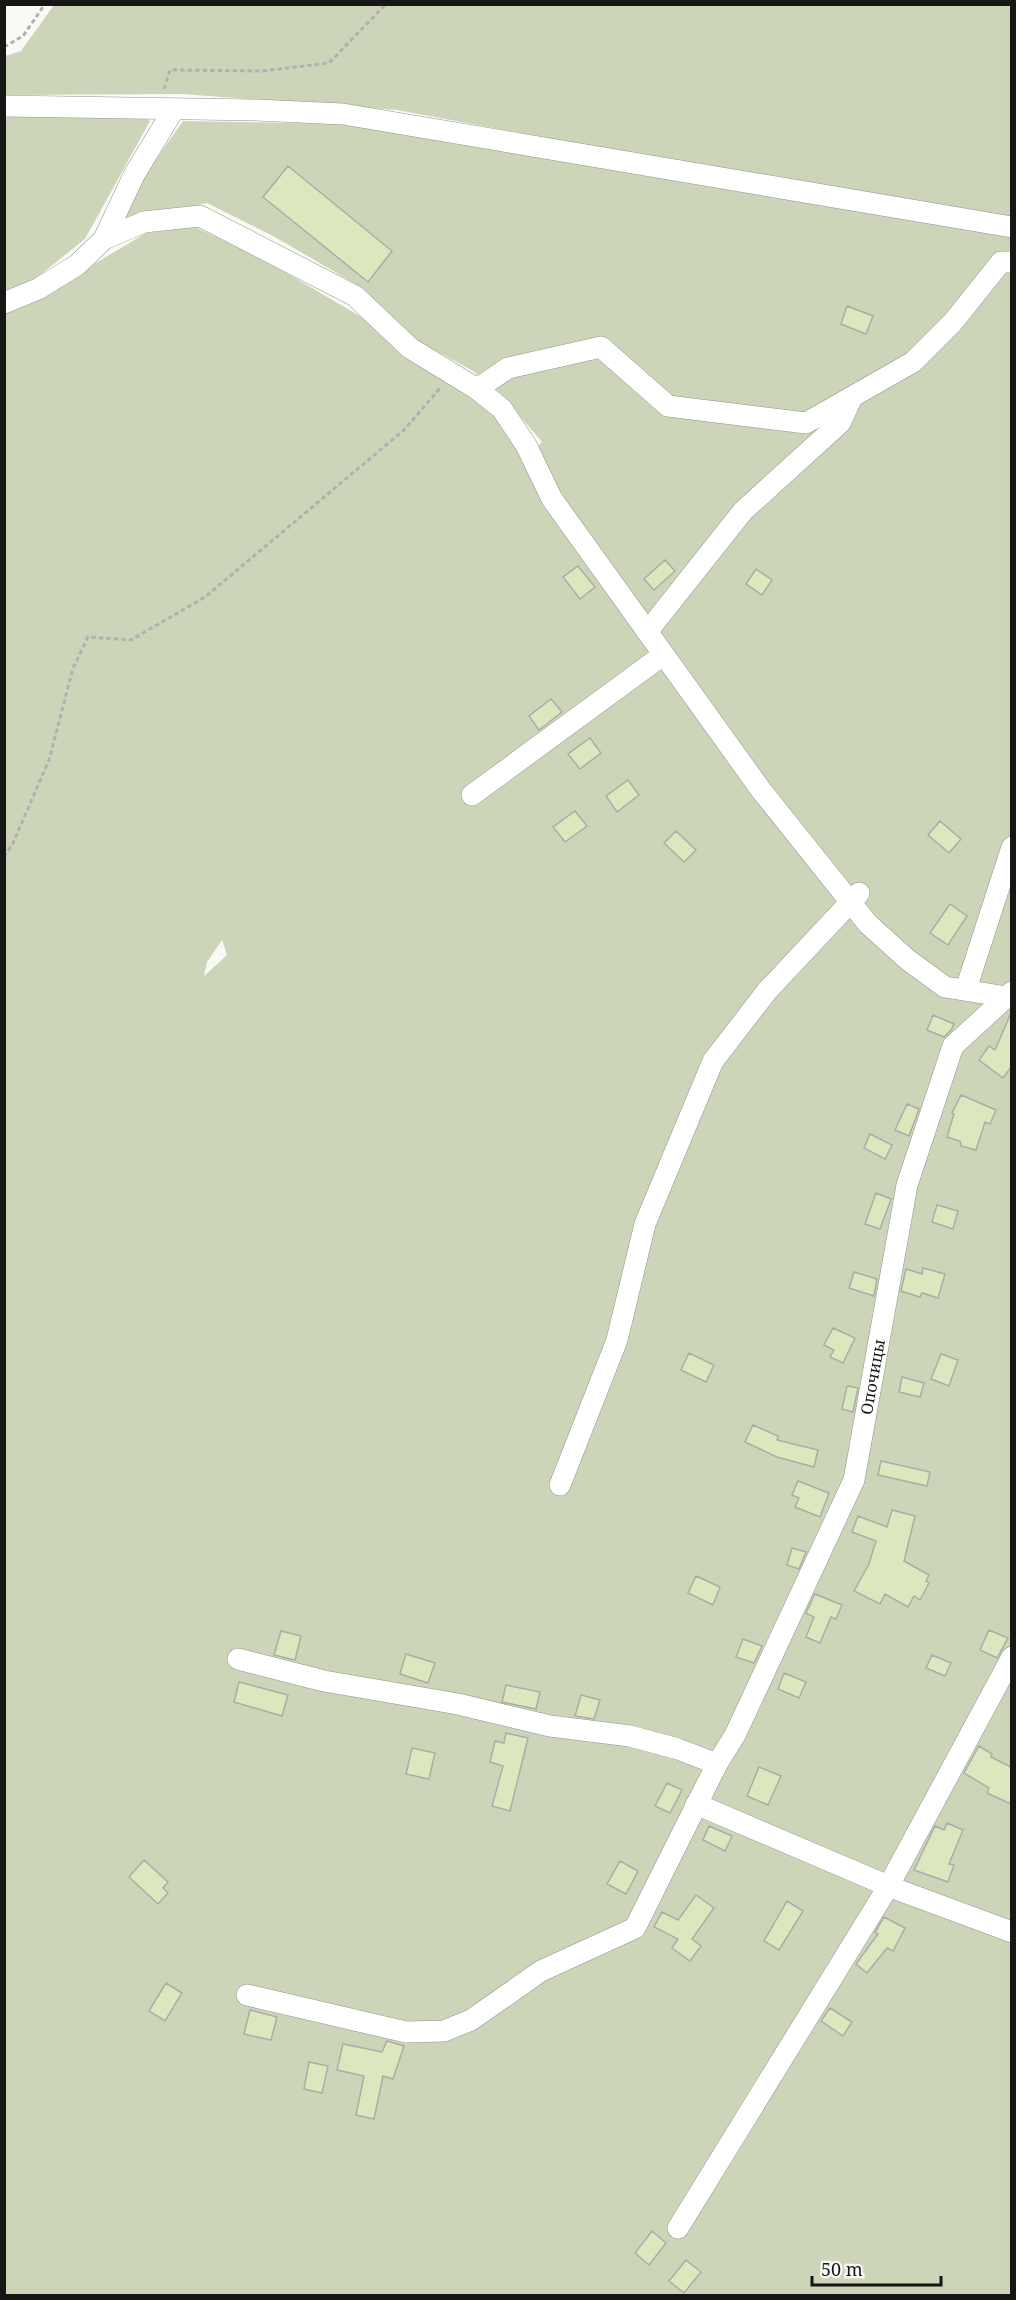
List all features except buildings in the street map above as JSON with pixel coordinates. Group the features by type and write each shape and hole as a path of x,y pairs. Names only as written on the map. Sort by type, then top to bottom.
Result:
{"street":[{"path":"4,106 256,110 343,114 1011,227"},
{"path":"104,239 166,110"},
{"path":"4,303 38,289 77,265 104,239 144,222 200,216 355,296 410,348 477,389 502,409 526,445 552,499 663,656 761,790 855,897 868,924 908,960 945,987 1009,994"},
{"path":"477,389 508,368 601,347 668,406 806,423 913,362 953,322 1001,262 1011,262"},
{"path":"646,632 743,511 840,423 852,397"},
{"path":"472,795 663,656"},
{"path":"966,989 1011,848"},
{"path":"560,1485 617,1340 645,1224 713,1061 767,991 855,897"},
{"name":"Опочицы","path":"247,1995 406,2032 444,2031 471,2020 541,1971 635,1928 696,1804 735,1735 854,1480 907,1185 953,1046 1009,994"},
{"path":"678,2229 888,1887 1011,1657"},
{"path":"238,1659 324,1681 458,1704 550,1726 630,1736 678,1749 717,1764"},
{"path":"696,1804 888,1887 1011,1932"}],"path":[{"path":"4,47 23,36 45,4"},
{"path":"166,110 170,70 262,71 329,63 386,4"},
{"path":"4,857 13,843 49,760 74,668 88,637 131,640 205,597 404,430 453,374"}],"green space":[{"path":"54,5 1011,5 1011,2295 5,2295 4,313 39,297 146,233 195,227 261,258 370,322 487,405 525,460 542,442 500,393 473,371 416,340 359,286 273,236 207,203 124,222 134,190 183,121 345,124 629,153 397,110 182,94 5,95 5,56 21,51","holes":["222,940 227,955 204,976 207,962"]},
{"path":"5,114 140,114 150,121 85,239 35,279 5,291"}]}
